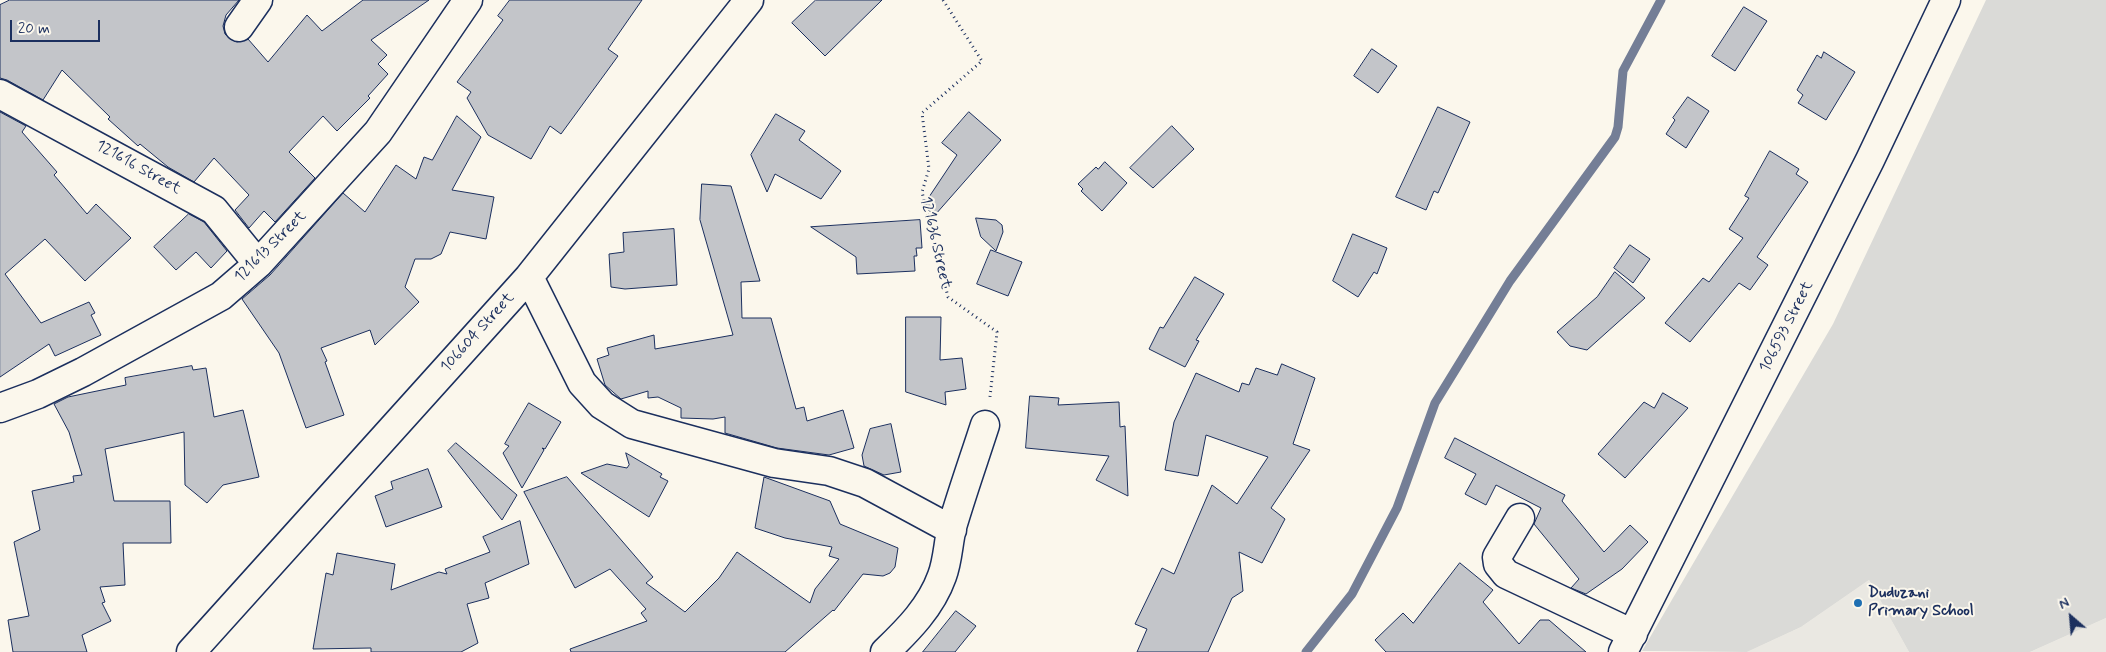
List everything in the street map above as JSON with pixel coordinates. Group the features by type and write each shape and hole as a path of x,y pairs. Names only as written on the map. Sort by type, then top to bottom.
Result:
{"street":[{"path":"239,27 258,0"},
{"name":"121613 Street","path":"0,408 38,394 83,372 221,296 258,264 378,132 468,0"},
{"name":"106604 Street","path":"191,652 529,277 748,0"},
{"name":"106593 Street","path":"1628,643 1870,160 1946,0"},
{"name":"121616 Street","path":"0,94 214,210 258,264"},
{"path":"529,277 582,383 602,405 632,424 774,464 829,471 865,482 952,530"},
{"path":"885,652 912,626 931,598 942,577 952,530 985,425"},
{"path":"1520,518 1497,557 1501,569 1506,574 1628,643"}],"path":[{"name":"121636 Street","path":"943,0 982,60 922,113 929,169 922,192 948,297 997,332 994,377 985,425"}],"shaded area":[{"path":"1986,0 2106,0 2106,618 2030,652 1909,652 1869,580 1801,627 1747,652 1642,651 1833,324"},
{"name":"Duduzani Primary School","path":"1869,580 1909,652 1747,652 1801,627"},
{"path":"2106,618 2106,652 2030,652"}],"building":[{"path":"10,0 239,0 226,15 223,26 225,34 237,42 248,39 268,62 307,15 322,31 363,0 429,0 371,40 387,55 378,64 388,74 368,96 370,98 337,131 323,116 289,152 315,178 275,222 264,211 249,228 235,210 249,195 214,158 194,182 168,167 140,144 138,146 108,119 110,117 62,70 43,100 0,78 0,5"},
{"path":"510,0 642,0 608,49 618,56 561,134 550,126 531,159 488,135 467,98 471,92 457,82 503,20 498,16"},
{"path":"816,0 882,0 825,56 792,23"},
{"path":"1744,7 1767,21 1735,71 1712,56"},
{"path":"1372,49 1397,66 1378,93 1354,76"},
{"path":"1824,52 1855,72 1826,120 1798,103 1803,95 1797,90 1817,55 1821,58"},
{"path":"1688,97 1709,111 1686,148 1666,134 1675,120 1673,118"},
{"path":"1438,107 1470,122 1438,193 1434,191 1426,210 1396,197"},
{"path":"0,112 26,126 22,132 57,172 54,175 87,214 96,204 131,238 85,281 45,239 5,274 41,323 89,302 95,313 91,315 101,335 55,356 49,344 0,377"},
{"path":"969,112 1001,140 935,215 923,206 957,155 942,143"},
{"path":"776,114 805,131 799,140 841,171 821,199 775,174 767,192 751,155"},
{"path":"457,116 481,137 452,190 494,197 486,239 450,232 441,254 431,259 415,259 405,287 419,302 375,345 370,330 321,348 344,415 306,428 279,353 242,299 270,275 343,193 365,212 396,165 416,179 424,157 432,160"},
{"path":"1172,126 1194,149 1153,188 1130,168"},
{"path":"1770,151 1799,169 1796,174 1808,182 1757,257 1768,265 1750,290 1739,283 1690,342 1665,323 1703,278 1709,282 1743,238 1729,229 1749,198 1745,196"},
{"path":"1105,162 1127,183 1102,211 1081,191 1083,189 1078,184 1096,167 1098,169"},
{"path":"702,184 731,186 760,281 741,282 742,318 771,318 796,409 804,407 807,421 843,410 854,448 829,455 777,448 725,433 725,417 713,419 681,418 681,408 658,397 648,398 648,391 621,399 605,385 597,359 609,355 607,348 654,335 655,349 733,335 700,220"},
{"path":"189,214 204,222 227,251 211,268 196,252 176,270 154,247"},
{"path":"976,218 996,220 1002,225 1003,232 996,251 981,237"},
{"path":"920,220 922,248 916,248 917,256 914,256 915,271 857,274 856,257 811,227"},
{"path":"674,229 677,285 625,289 611,287 609,254 624,252 623,233"},
{"path":"1353,234 1387,248 1377,274 1374,272 1358,297 1333,281"},
{"path":"1630,245 1650,259 1633,283 1614,268"},
{"path":"991,250 1022,262 1008,296 977,284"},
{"path":"1615,272 1645,298 1587,350 1570,346 1557,332 1597,297"},
{"path":"1195,277 1224,294 1196,340 1199,341 1185,367 1149,349 1160,327 1163,328"},
{"path":"906,317 941,317 940,360 962,358 966,389 945,392 946,405 906,392"},
{"path":"1282,364 1315,378 1293,444 1310,450 1271,508 1285,519 1262,563 1239,552 1243,591 1232,598 1208,652 1137,652 1147,629 1135,624 1162,568 1174,574 1212,485 1237,504 1268,457 1206,435 1198,476 1165,470 1174,422 1196,373 1239,392 1242,383 1249,385 1256,368 1277,375"},
{"path":"192,366 193,370 206,368 214,417 243,410 259,477 223,485 207,503 185,485 184,432 105,449 114,501 170,501 171,543 123,543 125,585 100,587 105,602 102,603 111,621 82,635 87,652 13,652 8,620 29,616 14,542 40,530 32,491 74,482 73,476 82,475 69,432 54,404 68,397 126,385 125,378"},
{"path":"1663,393 1688,408 1625,478 1598,454 1644,402 1654,408"},
{"path":"1030,396 1059,398 1058,405 1119,402 1120,427 1125,426 1128,496 1096,480 1109,456 1026,448"},
{"path":"529,403 561,422 545,449 542,448 544,450 522,488 503,453 509,446 505,444"},
{"path":"891,424 901,472 884,475 864,466 862,455 870,429"},
{"path":"1455,438 1565,495 1562,501 1604,552 1630,525 1648,542 1622,569 1586,594 1571,588 1579,579 1534,524 1541,508 1496,485 1486,505 1465,494 1476,474 1445,458"},
{"path":"456,443 517,495 502,520 448,451"},
{"path":"626,453 662,474 660,477 668,481 649,517 581,473 607,464 627,468 629,465"},
{"path":"428,469 442,507 386,527 375,496 393,489 391,482"},
{"path":"567,477 653,577 646,583 685,612 719,578 737,552 810,603 815,589 839,559 829,556 832,547 785,538 755,528 764,477 830,501 840,524 898,548 895,567 890,573 883,576 863,574 834,611 785,652 571,652 570,649 647,621 641,613 646,609 610,569 575,588 524,492"},
{"path":"520,521 529,564 485,583 489,598 467,604 478,643 461,652 371,652 371,648 313,649 326,573 333,575 337,553 395,564 391,590 439,572 447,574 445,569 490,552 483,537"},
{"path":"1460,563 1493,590 1483,602 1519,644 1540,620 1549,620 1586,652 1386,652 1375,640 1403,613 1413,623"},
{"path":"956,611 976,626 955,652 923,652"}],"waterway":[{"path":"1306,652 1352,594 1397,508 1435,403 1510,281 1615,137 1618,127 1623,71 1661,0"}],"place":[{"name":"Duduzani Primary School","path":"1858,603"}]}
